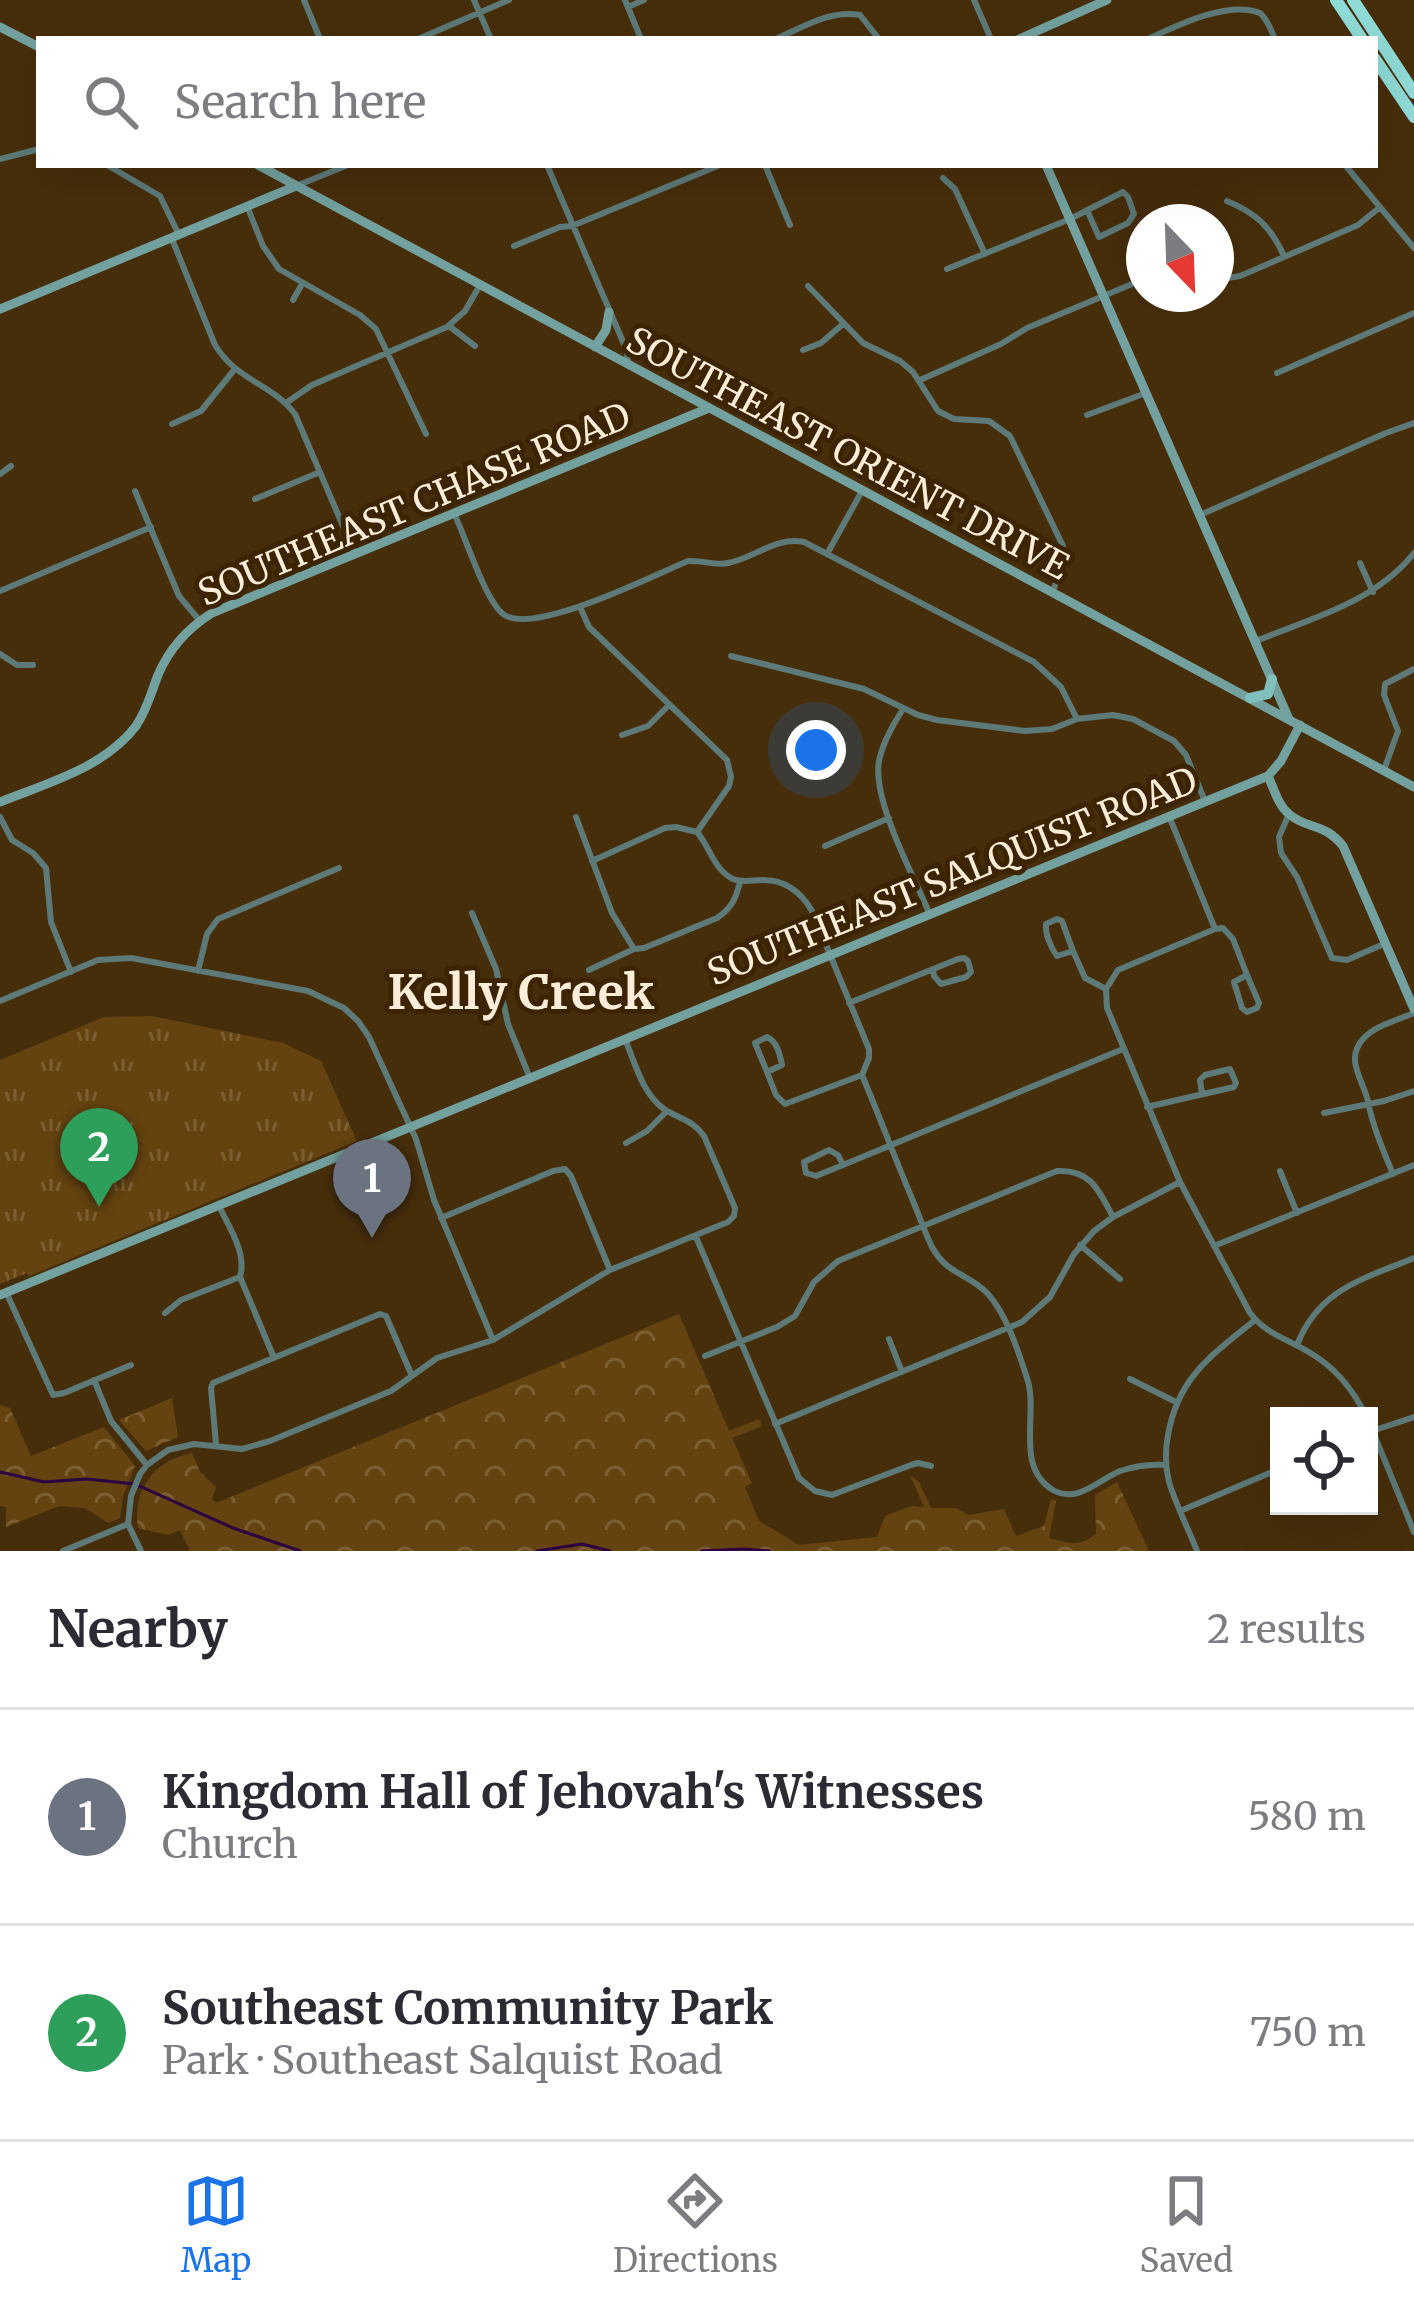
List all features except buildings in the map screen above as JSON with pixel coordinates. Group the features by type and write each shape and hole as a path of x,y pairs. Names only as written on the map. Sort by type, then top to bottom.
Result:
{"highway":[{"path":"1336,0 1360,36"},
{"path":"1353,0 1377,36"},
{"path":"1378,38 1414,93"},
{"path":"1378,63 1414,117"}],"main road":[{"path":"1250,698 1268,694 1272,679"}],"street":[{"path":"304,0 319,36"},
{"path":"474,0 490,36"},
{"path":"425,36 509,0"},
{"path":"640,36 626,4 644,0"},
{"path":"974,0 990,36"},
{"path":"1026,36 1107,0"},
{"path":"860,15 864,3"},
{"path":"1154,36 1236,3 1265,18 1274,36"},
{"path":"782,36 845,12 860,15 877,36"},
{"path":"0,26 36,45"},
{"path":"0,159 36,150"},
{"path":"113,168 160,196 215,345 234,370 286,403 295,414 355,554"},
{"name":"SOUTHEAST ORIENT DRIVE","path":"263,168 1414,787"},
{"path":"0,309 340,168"},
{"path":"548,168 627,351 628,364"},
{"path":"514,246 713,168"},
{"path":"766,168 790,225"},
{"path":"1047,168 1289,719"},
{"path":"1347,168 1414,248"},
{"path":"943,178 955,189 985,254"},
{"path":"947,269 1123,192 1129,197 1133,218 1081,245"},
{"path":"1227,201 1267,224 1284,256"},
{"path":"247,206 273,262 302,284 365,318 380,333 426,434"},
{"path":"1234,277 1358,225 1379,208"},
{"path":"1088,210 1099,237"},
{"path":"293,300 302,284"},
{"path":"286,403 312,385 449,326 465,311 480,285"},
{"path":"808,286 869,348 899,361 920,380 938,411 954,419 989,421 1004,429 1063,546 1064,563 1052,593"},
{"path":"920,380 1126,286"},
{"path":"595,347 606,330 609,311"},
{"path":"1277,373 1414,313"},
{"path":"803,350 821,343 843,324"},
{"path":"449,326 475,346"},
{"path":"172,424 201,411 234,370"},
{"path":"1087,415 1146,393"},
{"name":"SOUTHEAST CHASE ROAD","path":"0,802 89,765 118,745 143,714 172,650 200,621 225,607 709,408"},
{"path":"1200,515 1414,423"},
{"path":"0,474 11,466"},
{"path":"255,499 320,472"},
{"path":"136,491 179,596 200,621"},
{"path":"827,554 862,491"},
{"path":"454,513 493,602 511,620 531,621 580,606 688,561 723,564 787,540 805,542 1034,662 1061,687 1077,719"},
{"path":"0,591 151,527"},
{"path":"1256,641 1373,592 1398,574 1414,553"},
{"path":"1360,563 1373,592"},
{"path":"580,606 589,627 722,752 729,785 697,832"},
{"path":"0,654 17,665 33,665"},
{"path":"731,656 864,689 938,720 1043,731 1077,719 1113,715 1133,719 1174,741 1186,755 1205,801"},
{"path":"1384,770 1398,731 1383,689 1391,679 1414,670"},
{"path":"622,734 648,726 669,706"},
{"path":"903,709 886,739 879,788 930,915"},
{"path":"1300,725 1268,776 1289,814 1328,831 1343,846 1414,1011 1371,1032 1358,1046 1355,1068 1370,1121 1393,1174"},
{"path":"1398,731 1410,731"},
{"name":"SOUTHEAST SALQUIST ROAD","path":"3,1293 1268,776"},
{"path":"1289,814 1279,837 1281,853 1297,877 1332,958 1347,959 1386,944"},
{"path":"1169,816 1215,929"},
{"path":"0,817 12,840 46,868 51,922 71,972"},
{"path":"576,817 612,913 634,949"},
{"path":"825,846 889,818"},
{"path":"592,861 676,827 697,832 718,867 740,882 773,881 794,889 812,911 869,1049 862,1076 933,1248 943,1262 988,1294 1007,1329 1030,1389 1032,1463 1044,1483 1068,1495 1121,1471 1166,1465"},
{"path":"198,970 208,934 218,919 339,868"},
{"path":"589,970 718,918 735,900 740,882"},
{"path":"472,913 496,969 504,1009 530,1078"},
{"path":"1073,951 1057,956 1046,924 1062,921 1085,978 1106,988"},
{"path":"1247,975 1234,982 1241,1008 1247,1012 1258,1003 1247,975 1229,933 1215,929 1118,970 1106,988 1107,1007 1180,1183 1255,1320 1335,1372 1360,1407"},
{"path":"0,1001 98,960 120,958 308,992 344,1008 364,1028 410,1127 441,1218 493,1340"},
{"path":"849,1004 933,969 964,958 971,972 941,984 933,969"},
{"path":"766,1072 782,1065 774,1041 766,1037 755,1043 766,1072 780,1101 793,1103 862,1076"},
{"path":"141,1551 128,1524 135,1485 147,1465 168,1450 255,1447 391,1391 437,1358 493,1340 610,1270 696,1237 734,1216 735,1208 698,1126 667,1112 647,1090 625,1040"},
{"path":"842,1165 829,1150 805,1162 805,1170 817,1176 1123,1049"},
{"path":"1147,1107 1234,1087 1234,1073 1205,1075 1200,1080 1202,1094"},
{"path":"1324,1113 1414,1091"},
{"path":"626,1143 667,1112"},
{"path":"630,1128 635,1138"},
{"path":"1214,1246 1414,1165"},
{"path":"441,1218 565,1169 610,1270"},
{"path":"705,1356 795,1316 814,1282 838,1261 1048,1175 1066,1170 1084,1174 1113,1217"},
{"path":"1280,1172 1297,1213"},
{"path":"775,1424 1022,1322 1050,1298 1081,1245 1113,1217 1180,1183"},
{"path":"219,1205 241,1255 240,1276 274,1358"},
{"path":"696,1237 799,1478 815,1491 832,1495 911,1465 931,1466"},
{"path":"1081,1245 1120,1279"},
{"path":"1297,1345 1310,1318 1337,1292 1414,1258"},
{"path":"165,1312 181,1300 240,1276"},
{"path":"3,1293 53,1395 131,1366"},
{"path":"216,1445 212,1385 380,1314 386,1316 412,1376"},
{"path":"1197,1551 1166,1465 1176,1402 1196,1371 1255,1320"},
{"path":"889,1339 902,1372"},
{"path":"1130,1379 1176,1402"},
{"path":"94,1381 111,1421 147,1465"},
{"path":"1378,1423 1414,1417"},
{"path":"1378,1446 1414,1532"},
{"path":"1180,1510 1270,1473"},
{"path":"63,1551 128,1524"}],"green space":[{"path":"152,1016 283,1043 321,1061 357,1141 0,1284 0,1060 104,1017"},
{"path":"679,1314 729,1431 759,1419 762,1426 732,1438 752,1483 745,1487 759,1521 799,1545 877,1537 885,1516 912,1506 924,1507 910,1475 919,1482 931,1508 956,1508 968,1515 1004,1509 1016,1536 1044,1526 1051,1499 1056,1501 1049,1538 1074,1543 1096,1534 1095,1495 1117,1482 1149,1551 190,1551 180,1530 168,1535 138,1528 139,1501 149,1478 179,1457 192,1453 200,1472 216,1487 212,1499 216,1503"},
{"path":"172,1398 178,1437 146,1451 119,1420"},
{"path":"0,1405 10,1408 31,1456 104,1427 135,1466 120,1518 108,1523 85,1508 59,1506 6,1527 6,1507 0,1506"}],"waterway":[{"name":"Kelly Creek","path":"0,1472 44,1482 87,1479 135,1484 233,1528 300,1551"},
{"name":"Kelly Creek","path":"537,1551 582,1544 610,1551"},
{"name":"Kelly Creek","path":"701,1551 770,1551"}],"place":[{"name":"Southeast Community Park","path":"99,1207"},
{"name":"Kingdom Hall of Jehovah's Witnesses","path":"372,1238"}],"district":[{"name":"Kelly Creek","path":"521,992"}]}
